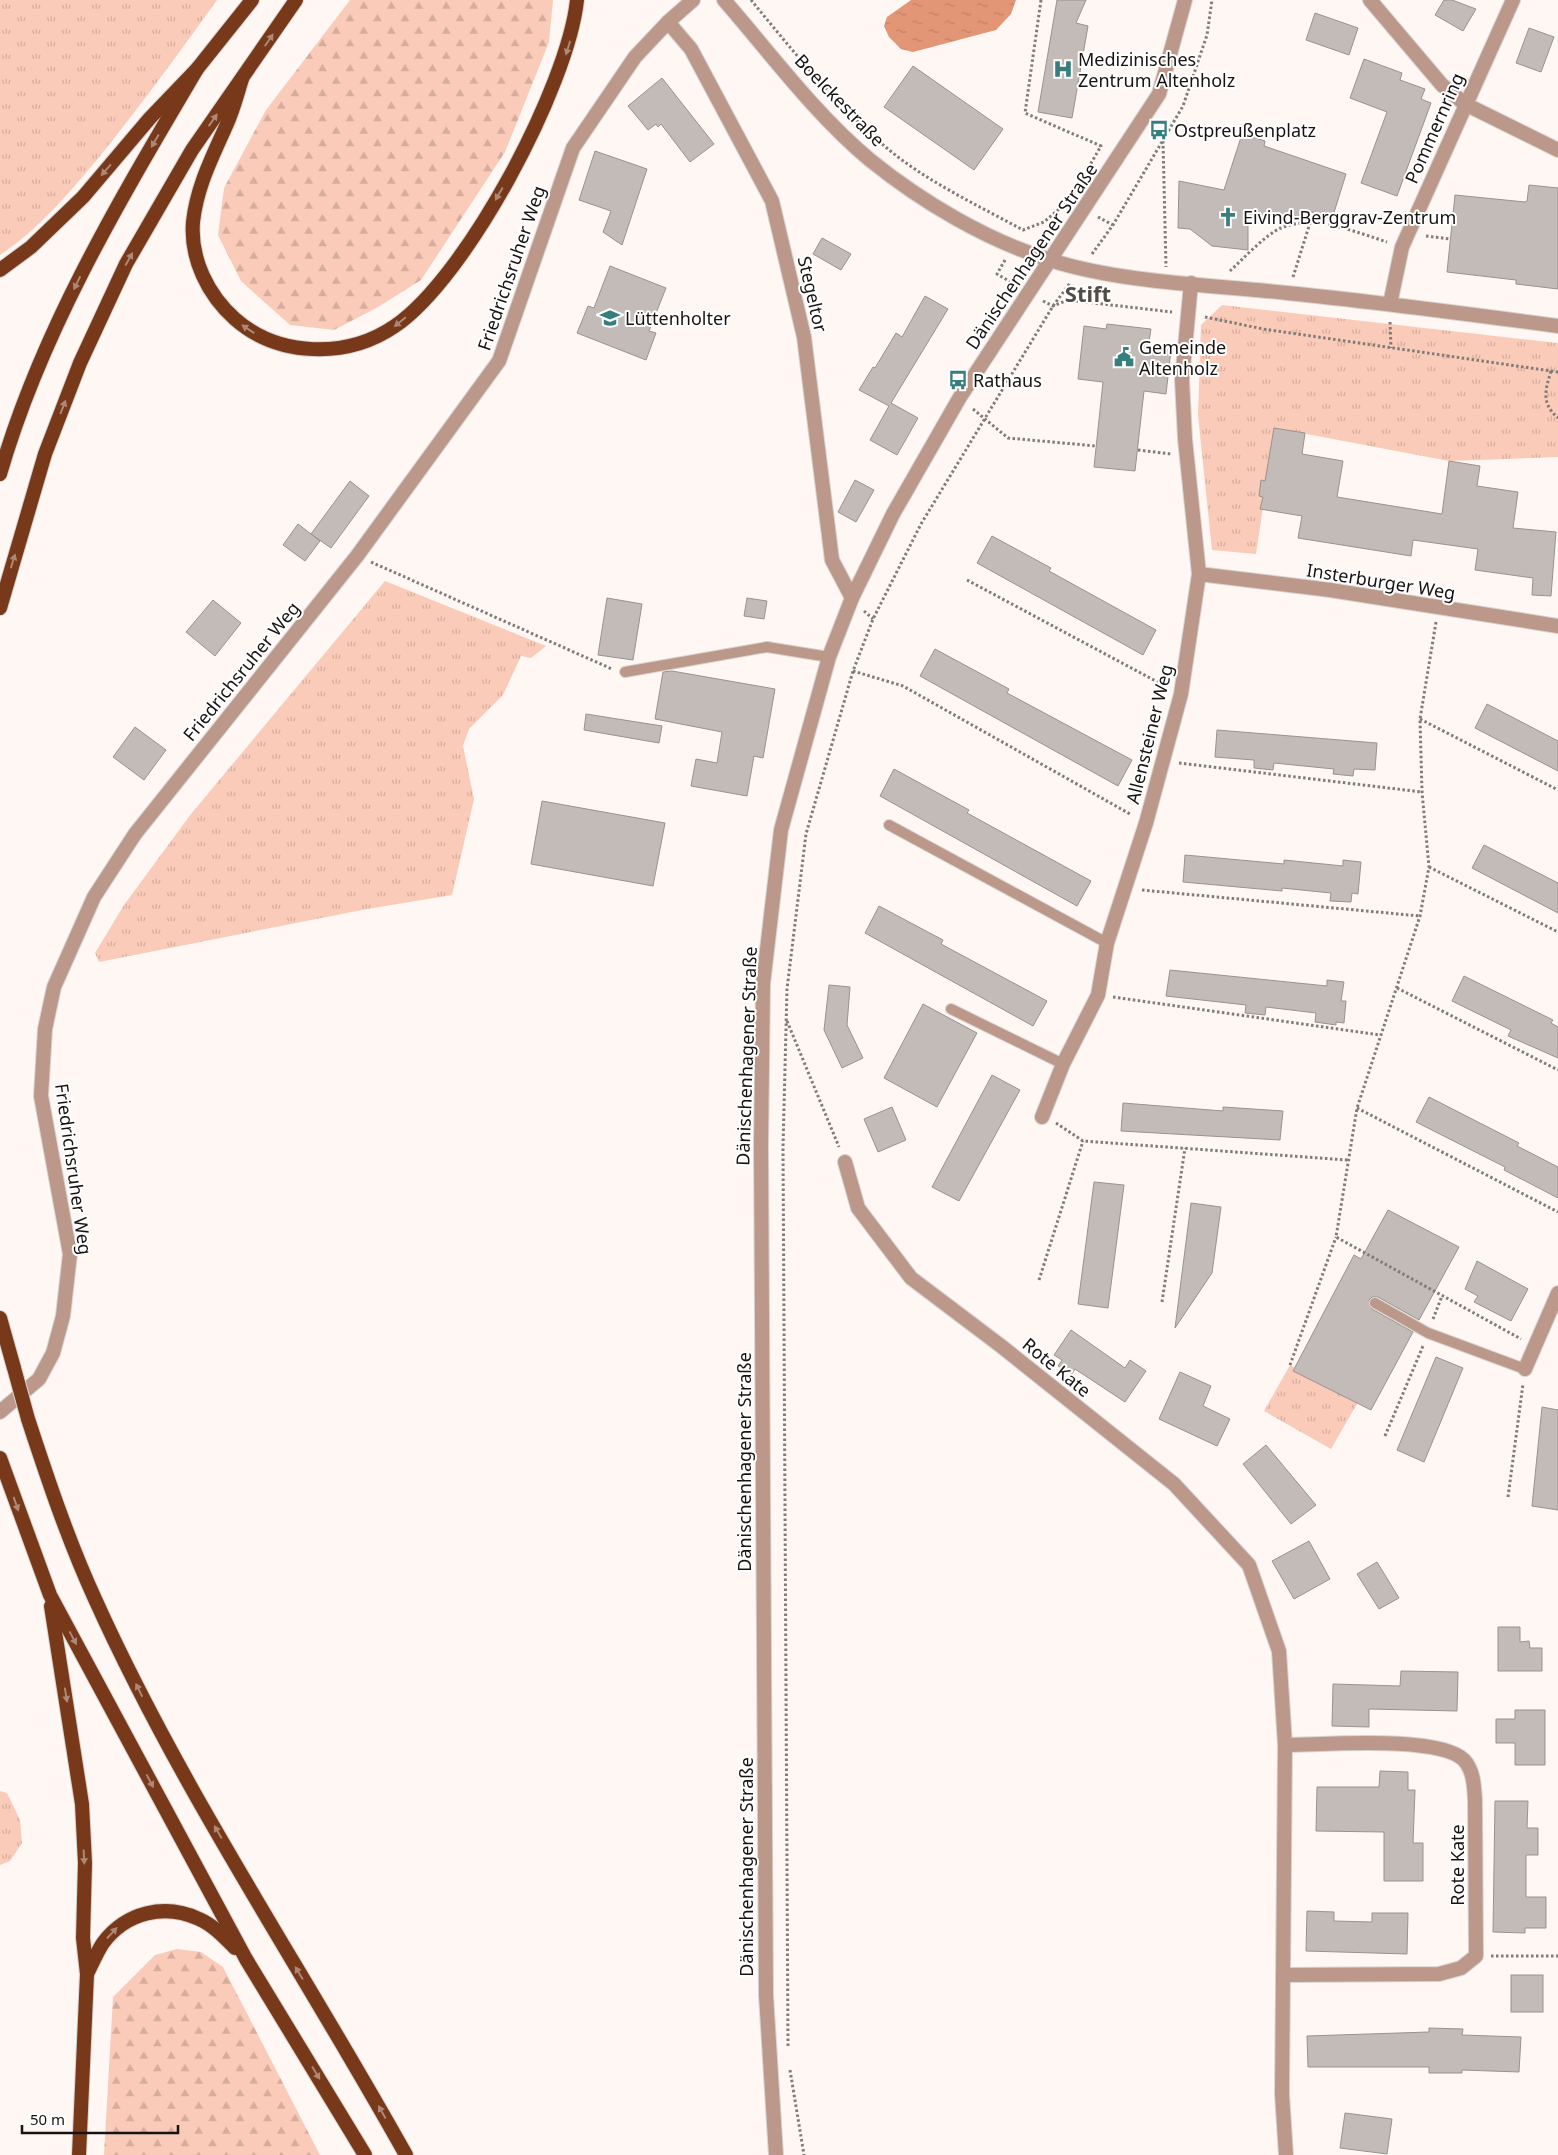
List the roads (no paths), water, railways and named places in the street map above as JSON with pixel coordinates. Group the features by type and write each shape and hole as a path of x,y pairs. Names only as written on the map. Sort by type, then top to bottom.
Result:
{"highway":[{"path":"0,270 31,247 72,208 150,118 198,69 252,0"},
{"path":"0,608 45,454 80,363 136,247 192,150 296,0"},
{"path":"242,79 227,124 209,161 198,192 193,224 196,257 207,287 220,306 243,326 264,339 291,348 324,350 352,345 374,337 395,326 416,309 463,252 520,157 549,97 569,43 578,0"},
{"path":"0,474 8,446 49,341 94,249 198,69"},
{"path":"0,1318 28,1419 55,1501 94,1598 146,1704 290,1958 371,2092 406,2155"},
{"path":"0,1458 50,1595 246,1959 365,2155"},
{"path":"50,1595 82,1804 85,1864 83,1938 87,1974 79,2155"},
{"path":"87,1974 103,1943 129,1918 163,1912 199,1918 212,1926 246,1959"}],"street":[{"name":"Friedrichsruher Weg","path":"0,1412 39,1379 53,1353 64,1307 70,1254 41,1096 45,1029 54,987 94,897 135,834 357,556 499,361 572,148 635,58 668,22 693,0"},
{"name":"Boelckestraße","path":"724,0 828,120 870,159 937,206 1012,247 1050,260"},
{"name":"Dänischenhagener Straße","path":"776,2155 766,1986 761,1146 764,984 781,830 829,656 852,598 893,514 955,405 1159,94 1185,0"},
{"path":"1370,0 1442,85 1465,104 1558,150"},
{"name":"Pommernring","path":"1390,304 1402,247 1513,0"},
{"name":"Stegeltor","path":"668,22 691,49 772,201 804,337 832,560 852,598"},
{"path":"1050,260 1082,268 1166,280 1390,304 1558,326"},
{"name":"Allensteiner Weg","path":"1042,1117 1063,1064 1098,995 1108,943 1146,823 1181,694 1199,574 1187,456 1182,380 1191,283"},
{"name":"Insterburger Weg","path":"1199,574 1330,590 1438,609 1558,626"},
{"name":"Rote Kate","path":"845,1162 858,1208 911,1278 1001,1346 1174,1484 1249,1565 1279,1651 1285,1745 1282,2094 1286,2155"},
{"path":"1525,1369 1558,1293"},
{"name":"Rote Kate","path":"1284,1975 1438,1974 1461,1968 1476,1956 1475,1800 1472,1776 1464,1760 1443,1750 1410,1744 1285,1745"}],"lane":[{"path":"625,672 767,647 829,656"},
{"path":"889,825 1108,943"},
{"path":"951,1009 1063,1064"},
{"path":"1375,1303 1428,1333 1525,1369"}],"water":[{"path":"911,0 1016,0 1011,14 996,30 913,52 901,49 889,37 884,26 887,17"}],"place":[{"name":"Medizinisches Zentrum Altenholz","path":"1063,69"},
{"name":"Ostpreußenplatz","path":"1159,130"},
{"name":"Eivind-Berggrav-Zentrum","path":"1228,217"},
{"name":"Lüttenholter","path":"610,318"},
{"name":"Gemeinde Altenholz","path":"1124,357"},
{"name":"Rathaus","path":"958,380"}],"district":[{"name":"Stift","path":"1088,293"}]}
